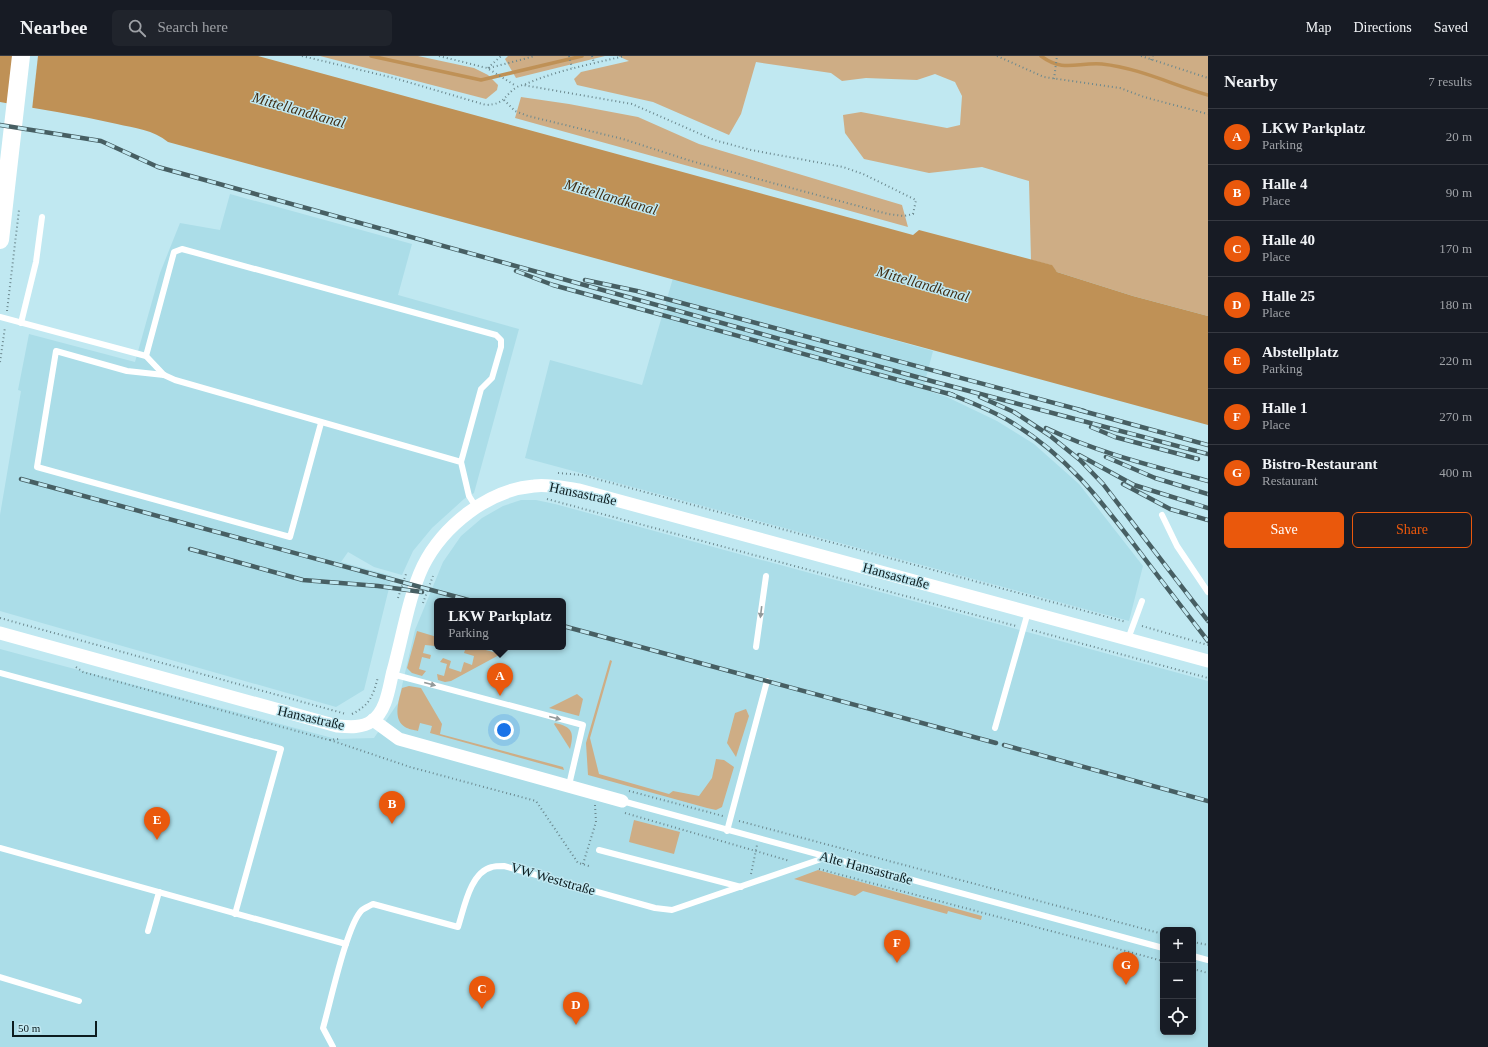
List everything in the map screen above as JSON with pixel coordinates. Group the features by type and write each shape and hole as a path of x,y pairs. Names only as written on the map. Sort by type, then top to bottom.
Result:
{"main road":[{"path":"0,240 21,56"}],"street":[{"name":"Hansastraße","path":"0,633 337,726 356,727 373,720 385,702 386,672 423,566 450,530 476,507 490,499 532,486 554,486 579,490 1208,661"},
{"name":"Alte Hansastraße","path":"373,720 400,739 569,785 594,799 625,802"}],"lane":[{"path":"21,323 36,262 42,217"},
{"path":"146,356 174,252 182,249 496,335 501,340 501,347 492,378 482,390 461,462 469,496 476,507"},
{"path":"3,318 146,356 164,375"},
{"path":"321,423 290,537 37,467 56,351 127,371 164,375 204,389 461,462"},
{"path":"1162,515 1177,546 1208,592"},
{"path":"756,648 766,576"},
{"path":"1128,639 1142,601"},
{"path":"995,728 1028,612"},
{"path":"386,672 583,726 569,785"},
{"path":"0,673 281,749 235,914"},
{"path":"727,831 767,680"},
{"name":"Alte Hansastraße","path":"625,802 727,831 1160,947"},
{"path":"0,848 346,944"},
{"path":"599,850 741,887"},
{"name":"VW Weststraße","path":"333,1047 323,1028 346,944 354,923 362,910 373,904 458,927 470,888 479,875 490,867 504,866 661,910 672,910 826,857"},
{"path":"148,931 159,892"},
{"path":"1196,957 1208,960"},
{"path":"0,977 79,1001"}],"path":[{"path":"302,56 394,78 486,105 496,104 504,100 517,87 572,68 624,56"},
{"path":"438,56 488,68 504,80 517,87"},
{"path":"488,68 501,56"},
{"path":"488,68 535,56"},
{"path":"569,56 572,68"},
{"path":"592,56 594,63"},
{"path":"997,56 1036,74 1054,79 1120,88 1144,98 1208,114"},
{"path":"1054,79 1057,56"},
{"path":"1141,56 1208,78"},
{"path":"1151,60 1153,56"},
{"path":"504,100 515,111 528,116 616,137 691,161 888,214 904,216 913,214 916,200 863,174 843,167 781,156 714,140 687,129 647,109 632,104 523,85"},
{"path":"0,362 3,318 19,205"},
{"path":"552,474 582,475 1208,645"},
{"path":"544,498 1208,678"},
{"path":"398,602 398,595 408,571"},
{"path":"423,605 433,575"},
{"path":"0,618 351,715 367,705 386,672"},
{"path":"329,740 410,767 536,801 578,863 589,866"},
{"path":"583,864 596,822 594,799"},
{"path":"594,799 602,807"},
{"path":"625,802 731,818 1160,933"},
{"path":"625,802 757,851 804,865 1160,960"},
{"path":"752,883 751,874 757,851 757,826"},
{"path":"1196,943 1208,946"},
{"path":"1196,971 1208,974"}],"shaded area":[{"path":"320,56 418,56 474,68 488,75 498,85 497,90 486,99"},
{"path":"508,56 605,56 516,78 505,59"},
{"path":"618,56 1208,56 1208,316 1133,296 1057,272 1051,265 1031,260 1029,181 982,167 929,173 864,159 845,133 843,115 861,112 947,128 960,125 962,96 955,82 935,74 917,80 866,78 842,81 831,73 756,62 741,114 729,135 653,102 577,85 574,79 581,72 629,61"},
{"path":"521,97 638,117 699,144 902,205 908,227 515,118"},
{"path":"230,194 412,244 398,295 519,329 474,493 464,499 432,528 413,551 402,575 374,567 348,552 341,562 392,576 364,690 336,707 0,611 0,515 21,391 18,390 29,334 135,362 160,273 180,223 220,230"},
{"path":"673,278 933,351 923,389 947,397 997,421 1034,444 1079,484 1143,566 1129,621 525,458 550,360 642,385"},
{"path":"521,500 536,500 1208,681 1208,1047 0,1047 0,649 336,739 374,738 398,703 415,630 443,562 461,536 482,518 503,506"},
{"path":"417,631 434,636 434,646 425,645 423,653 431,655 430,659 422,657 419,669 426,671 422,676 412,673 407,668"},
{"path":"465,650 486,650 501,654 451,681 445,682 438,680 437,674 444,676 447,664 440,662 443,658 451,661 449,668 461,672 464,662 472,665 474,656 464,653"},
{"path":"610,660 612,661 590,738 599,774 669,794 673,791 699,796 712,778 716,759 724,760 734,767 722,807 716,810 707,808 588,775 586,743"},
{"path":"409,686 421,688 442,724 440,734 563,767 564,770 430,733 432,726 420,723 418,731 406,728 401,724 398,709 402,688"},
{"path":"577,694 583,699 579,716 549,708"},
{"path":"746,709 749,716 736,757 727,743 735,713"},
{"path":"554,724 566,726 571,732 572,739 570,749"},
{"path":"634,820 680,832 674,854 629,842"},
{"path":"818,870 982,916 981,920 948,911 947,914 863,891 855,896 794,879"}],"water":[{"name":"Mittellandkanal","path":"0,56 258,56 913,235 919,230 1052,265 1057,272 1133,296 1208,316 1208,425 168,142 157,135 144,130 0,102"}],"pier":[{"path":"13,56 38,56 32,110 7,105"}],"waterway":[{"path":"371,56 481,80 582,56"},
{"path":"1041,56 1057,64 1071,66 1102,64 1129,69 1208,95"}],"railway":[{"path":"0,125 101,141 158,167 935,382 1208,454"},
{"path":"516,271 553,285 953,395"},
{"path":"585,280 637,291 1084,411"},
{"path":"948,393 988,410 1011,422 1048,448 1065,463 1108,511 1208,641"},
{"path":"980,397 1014,412 1049,435 1080,460 1103,484 1208,621"},
{"path":"1079,410 1208,445"},
{"path":"1091,427 1115,437 1198,459"},
{"path":"1046,428 1106,452 1208,481"},
{"path":"1079,455 1134,485 1208,508"},
{"path":"1106,457 1155,478 1208,494"},
{"path":"21,479 461,598"},
{"path":"1123,484 1170,509 1208,520"},
{"path":"190,549 303,580 378,586 422,592"},
{"path":"566,627 996,743"},
{"path":"1004,745 1208,801"}],"place":[{"name":"LKW Parkplatz","path":"500,696"},
{"name":"Halle 4","path":"392,824"},
{"name":"Abstellplatz","path":"157,840"},
{"name":"Halle 1","path":"897,963"},
{"name":"Bistro-Restaurant","path":"1126,985"},
{"name":"Halle 40","path":"482,1009"},
{"name":"Halle 25","path":"576,1025"}]}
